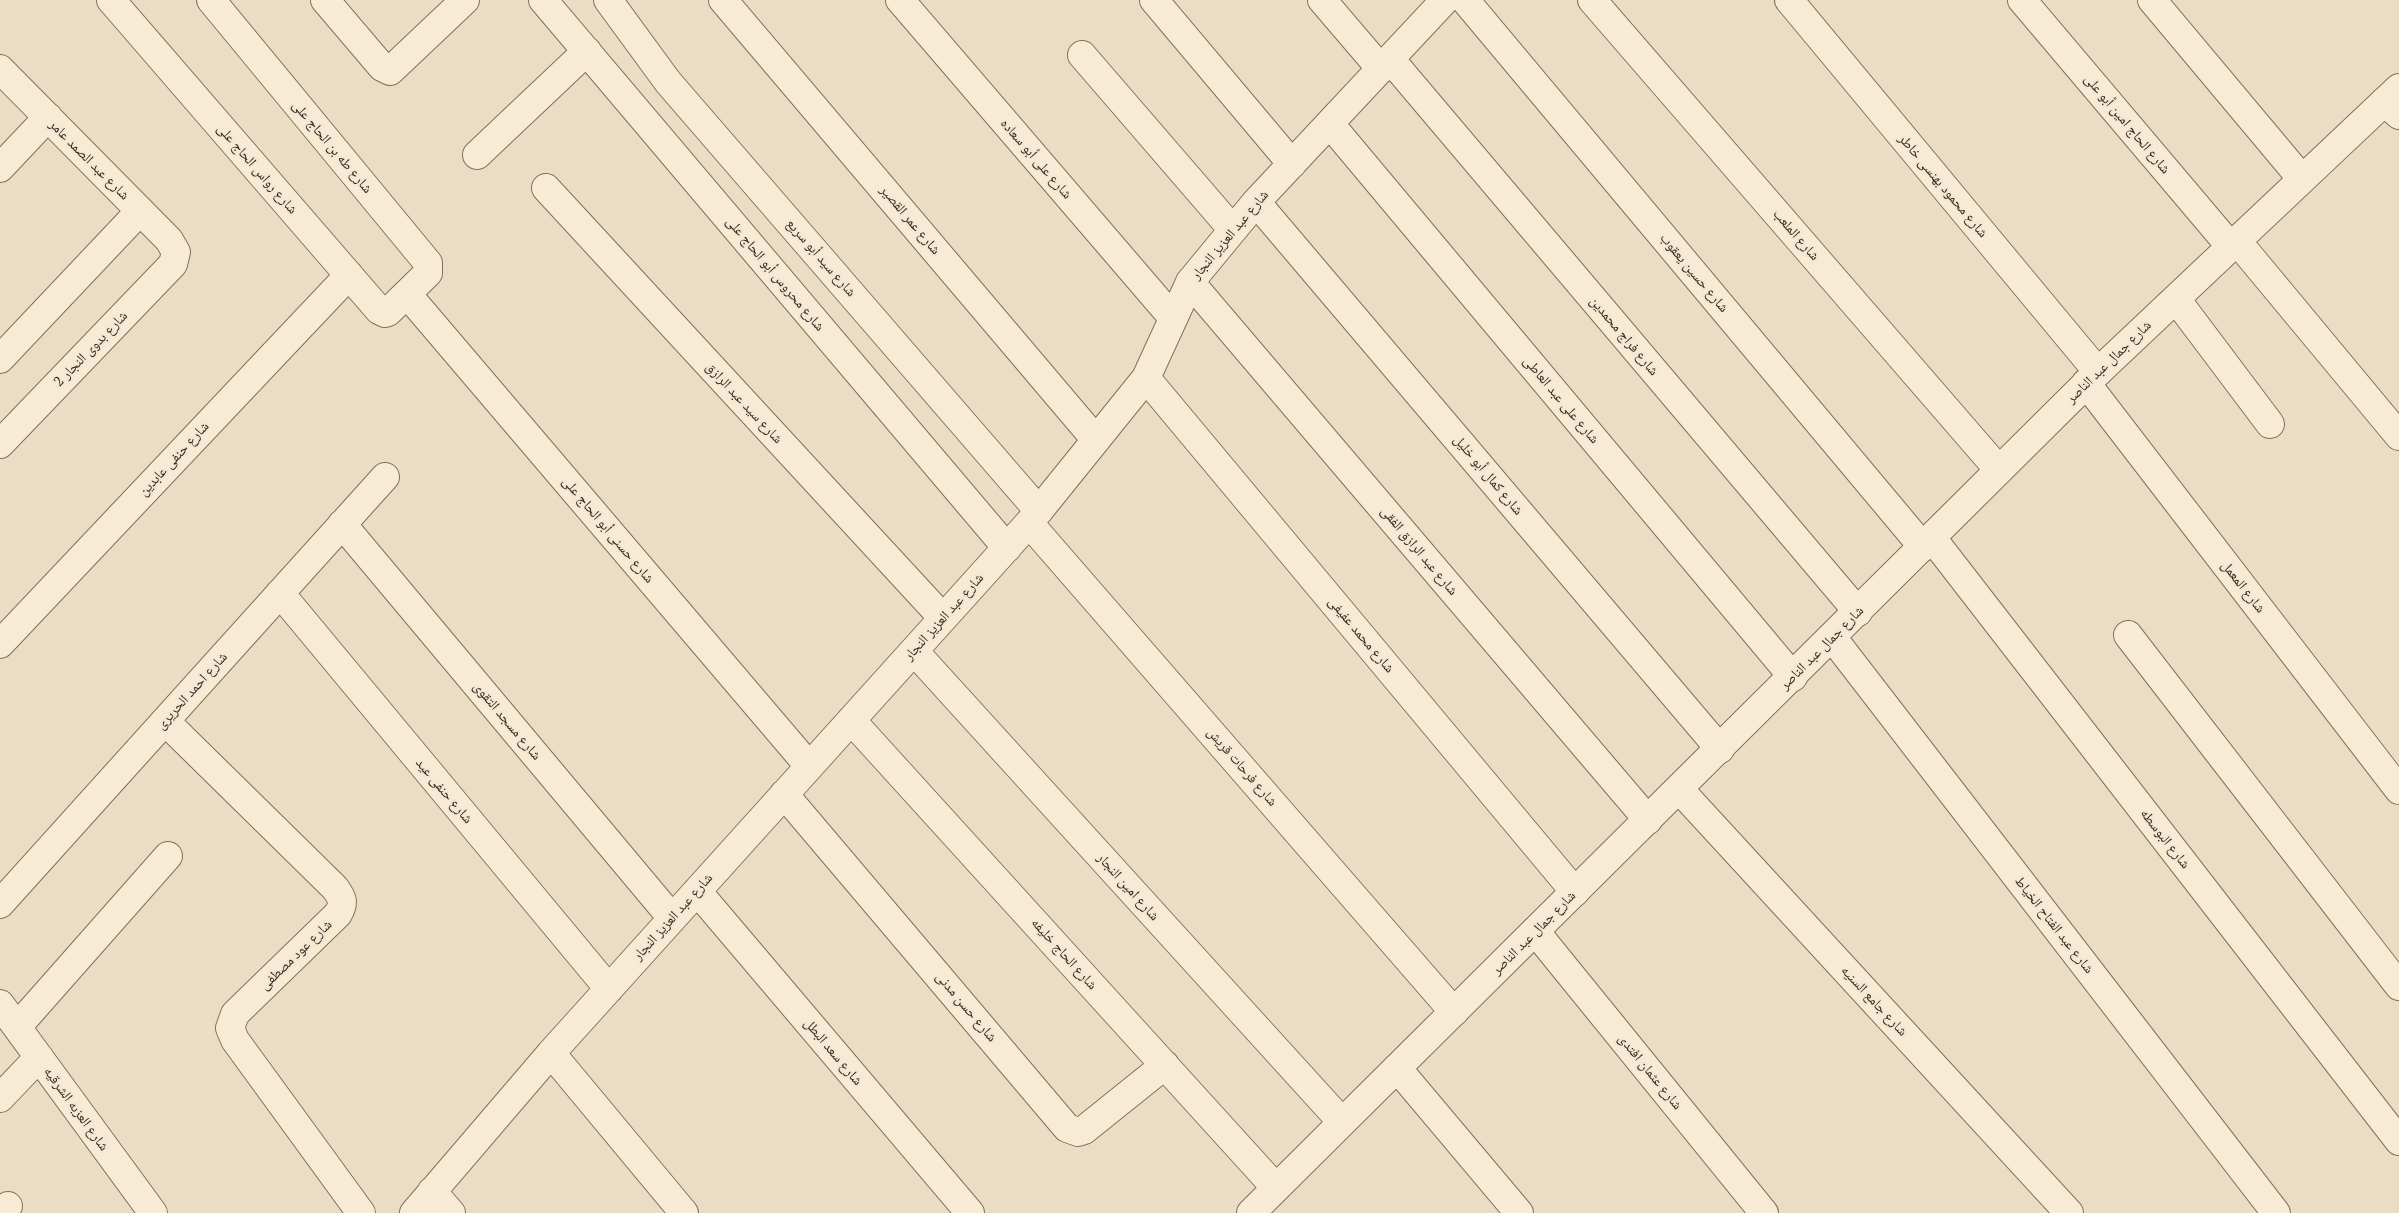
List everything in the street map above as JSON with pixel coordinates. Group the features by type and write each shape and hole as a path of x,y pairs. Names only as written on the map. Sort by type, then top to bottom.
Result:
{"street":[{"name":"شارع رواس الحاج على","path":"112,0 378,310 385,313 407,294"},
{"name":"شارع طه بن الحاج على","path":"211,0 428,263 428,273 407,294"},
{"path":"325,0 382,67 390,71 465,0"},
{"name":"شارع محروس أبو الحاج على","path":"543,0 1007,548"},
{"name":"شارع سيد أبو سريع","path":"608,0 668,82 1034,517"},
{"name":"شارع عمر القصير","path":"723,0 1096,440"},
{"name":"شارع على أبو سعاده","path":"900,0 1173,318"},
{"path":"1154,0 1292,164"},
{"name":"شارع فراج محمدين","path":"1322,0 1386,64 1858,612"},
{"name":"شارع عبد العزيز النجار","path":"414,1213 551,1053 1034,517 1146,378 1190,282 1256,202 1445,0"},
{"name":"شارع حسين يعقوب","path":"1465,0 1928,542"},
{"name":"شارع الملعب","path":"1592,0 1999,470"},
{"name":"شارع محمود بهنسى خاطر","path":"1789,0 2092,378"},
{"name":"شارع الحاج امين أبو على","path":"2022,0 2399,436"},
{"path":"2152,0 2302,179"},
{"path":"477,155 587,51"},
{"path":"1082,55 1233,230"},
{"name":"شارع عبد الصمد عامر","path":"0,69 169,240 176,252"},
{"name":"شارع جمال عبد الناصر","path":"1256,1211 1276,1188 1342,1122 1793,677 2092,378 2302,179 2394,102"},
{"path":"0,168 48,117"},
{"name":"شارع على عبد العاطى","path":"1330,124 1793,677"},
{"name":"شارع سيد عبد الرازق","path":"546,188 943,618"},
{"name":"شارع كمال أبو خليل","path":"1256,202 1720,749"},
{"path":"0,359 140,211"},
{"name":"شارع بدوى النجار 2","path":"0,444 173,264 176,252"},
{"name":"شارع حنفى عابدين","path":"0,644 349,275"},
{"name":"شارع عبد الرازق الفقى","path":"1190,282 1648,820"},
{"name":"شارع حسنى أبو الحاج على","path":"407,294 809,766"},
{"path":"2176,299 2270,424"},
{"name":"شارع محمد عفيفى","path":"1146,378 1576,892"},
{"name":"شارع المعمل","path":"2092,378 2399,790"},
{"name":"شارع احمد الحريرى","path":"0,904 384,477"},
{"name":"شارع فرحات قريش","path":"1034,517 1454,1012"},
{"name":"شارع مسجد التقوى","path":"342,524 672,918"},
{"name":"شارع البوسطه","path":"1928,542 2399,1141"},
{"name":"شارع حنفى عيد","path":"280,593 609,989"},
{"path":"2128,635 2399,986"},
{"name":"شارع عبد الفتاح الخياط","path":"1832,637 2276,1213"},
{"name":"شارع امين النجار","path":"914,651 1342,1122"},
{"name":"شارع الحاج خليفه","path":"851,720 1276,1188"},
{"name":"شارع عود مصطفى","path":"164,721 335,888 342,898 343,906 338,914 235,1014 230,1028 235,1040 361,1213"},
{"name":"شارع جامع السنيه","path":"1679,789 2069,1213"},
{"name":"شارع حسن مدنى","path":"784,794 1067,1128 1078,1132 1084,1130 1165,1065"},
{"path":"16,1027 168,856"},
{"name":"شارع سعد البطل","path":"697,891 970,1213"},
{"name":"شارع عثمان افتدى","path":"1535,932 1764,1213"},
{"name":"شارع العزبه الشرقيه","path":"0,1004 153,1213"},
{"path":"551,1053 684,1213"},
{"path":"0,1098 39,1057"},
{"path":"1397,1068 1519,1213"},
{"path":"432,1191 451,1213"}]}
